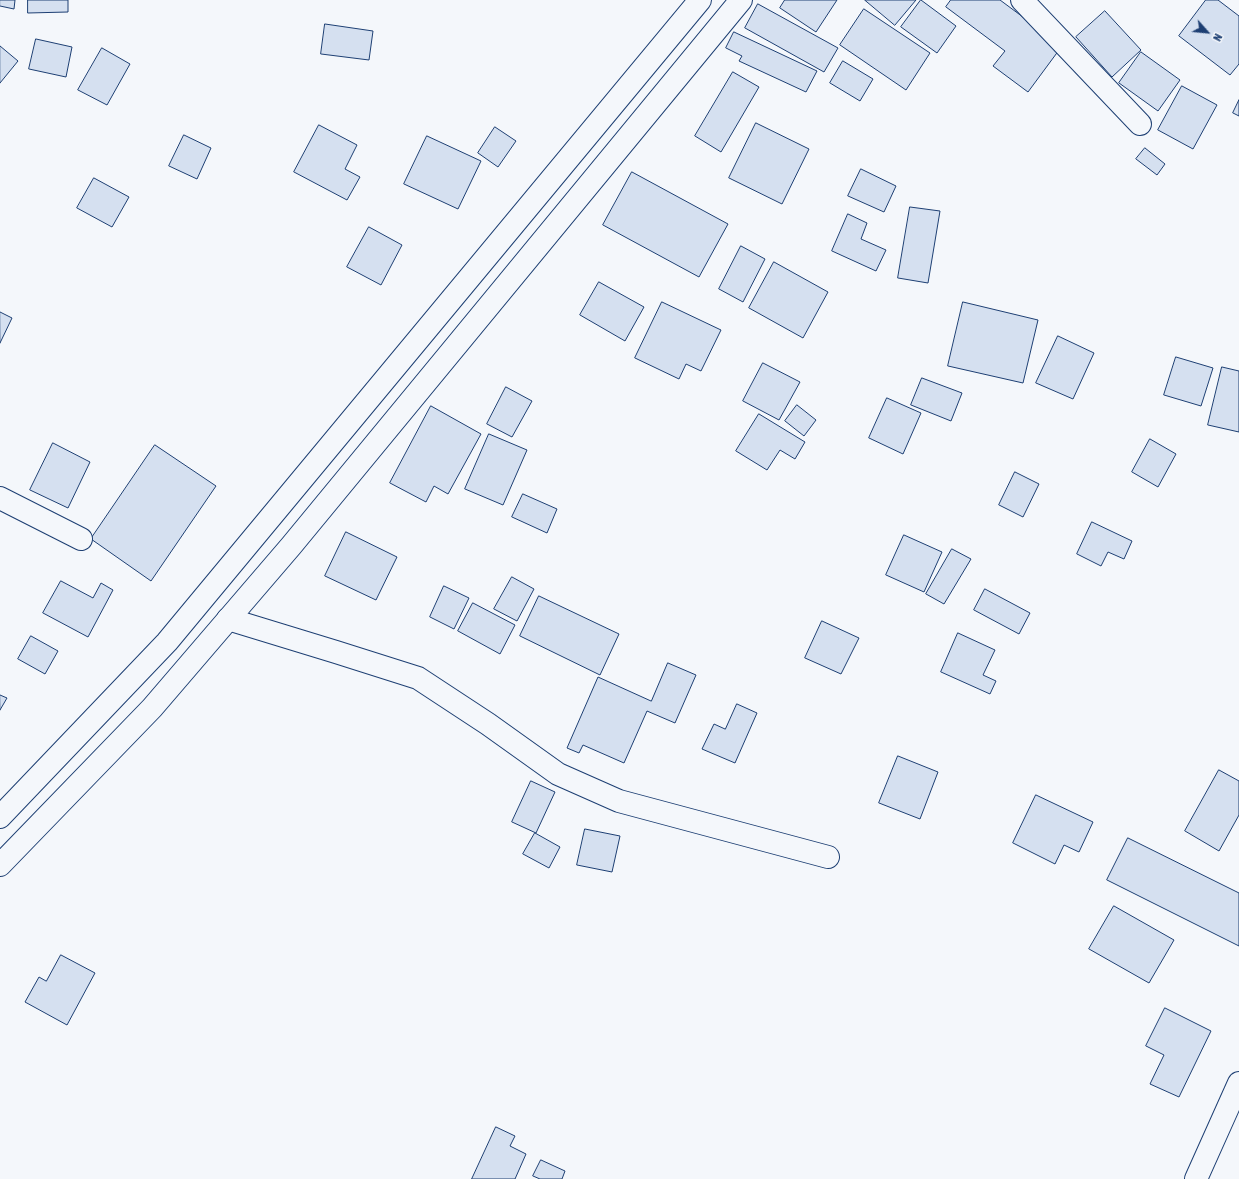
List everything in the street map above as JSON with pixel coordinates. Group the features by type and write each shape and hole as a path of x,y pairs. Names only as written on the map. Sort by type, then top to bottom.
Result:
{"street":[{"path":"0,817 167,642 700,0"},
{"path":"0,865 152,708 228,620 296,540 740,0"},
{"path":"1022,0 1140,124"},
{"path":"0,498 81,540"},
{"path":"190,615 214,636"},
{"path":"228,620 418,678 488,724 558,774 619,801 828,857"},
{"path":"1196,1179 1239,1083"}],"building":[{"path":"0,0 15,0 14,9 0,6"},
{"path":"28,0 68,0 68,12 28,13"},
{"path":"785,0 837,0 816,32 780,8"},
{"path":"865,0 916,0 895,25"},
{"path":"921,0 956,26 937,53 901,27"},
{"path":"951,0 1000,0 1062,46 1028,92 993,66 1005,51 946,7"},
{"path":"1206,0 1218,0 1239,16 1239,64 1230,75 1179,36"},
{"path":"758,4 838,48 824,72 745,28"},
{"path":"864,9 930,53 906,90 840,45"},
{"path":"1105,11 1141,50 1112,77 1076,37"},
{"path":"325,24 373,31 369,60 321,54"},
{"path":"734,32 817,71 806,92 739,61 742,56 726,48"},
{"path":"36,39 72,47 66,77 29,69"},
{"path":"0,46 18,61 0,83"},
{"path":"102,48 130,64 107,105 78,90"},
{"path":"1141,52 1180,80 1158,111 1119,83"},
{"path":"843,61 873,79 860,101 830,83"},
{"path":"733,72 759,87 721,152 695,136"},
{"path":"1182,86 1217,105 1193,149 1158,130"},
{"path":"1239,100 1239,116 1233,113"},
{"path":"756,123 809,149 782,204 729,178"},
{"path":"319,125 357,145 345,169 360,177 347,200 294,172"},
{"path":"495,127 516,141 498,167 478,153"},
{"path":"184,135 211,148 197,179 169,166"},
{"path":"427,136 481,161 458,209 404,184"},
{"path":"1145,148 1165,164 1157,175 1136,159"},
{"path":"861,169 896,186 884,212 848,196"},
{"path":"632,172 728,224 699,277 603,225"},
{"path":"94,178 129,197 112,227 77,208"},
{"path":"910,207 940,211 928,283 898,278"},
{"path":"848,214 867,223 861,239 886,250 876,271 832,251"},
{"path":"369,227 402,245 381,285 347,267"},
{"path":"741,246 765,259 743,302 719,289"},
{"path":"774,262 828,292 803,338 749,308"},
{"path":"599,282 644,307 625,341 580,315"},
{"path":"662,302 721,330 701,371 686,364 679,379 635,358"},
{"path":"963,302 1038,320 1023,383 948,366"},
{"path":"0,312 12,318 0,343"},
{"path":"1058,336 1094,353 1073,399 1036,383"},
{"path":"1176,357 1213,368 1201,406 1164,395"},
{"path":"763,363 800,382 779,420 743,401"},
{"path":"1222,367 1239,371 1239,432 1208,425"},
{"path":"922,378 962,393 951,421 911,405"},
{"path":"506,387 532,401 512,437 487,424"},
{"path":"887,398 921,413 903,454 869,438"},
{"path":"797,405 816,420 804,436 785,421"},
{"path":"431,406 481,434 448,494 434,486 426,502 390,483"},
{"path":"759,414 805,442 795,459 780,450 767,470 736,451"},
{"path":"489,434 527,450 503,505 465,489"},
{"path":"1150,439 1176,454 1158,487 1132,472"},
{"path":"53,443 90,462 68,508 30,490"},
{"path":"155,445 216,486 151,581 91,539"},
{"path":"1015,472 1039,484 1023,517 999,505"},
{"path":"523,494 557,509 547,533 512,517"},
{"path":"1092,522 1132,541 1124,559 1108,552 1101,566 1077,554"},
{"path":"346,532 397,557 376,600 325,576"},
{"path":"904,535 942,552 924,592 886,575"},
{"path":"952,549 971,559 944,604 926,594"},
{"path":"512,577 534,589 517,621 494,609"},
{"path":"61,581 93,598 101,583 113,590 88,637 43,613"},
{"path":"444,586 469,598 454,629 430,617"},
{"path":"985,589 1030,613 1019,634 974,610"},
{"path":"539,596 619,634 600,675 520,636"},
{"path":"473,603 515,625 500,654 458,631"},
{"path":"822,621 859,638 841,674 805,658"},
{"path":"958,633 995,650 983,675 996,681 990,694 941,672"},
{"path":"31,636 58,651 45,674 18,659"},
{"path":"668,663 696,675 675,723 647,711 624,763 583,745 579,753 567,748 598,677 651,701"},
{"path":"0,695 7,698 0,710"},
{"path":"737,704 757,713 735,763 702,749 714,724 725,729"},
{"path":"898,756 938,772 920,819 879,803"},
{"path":"1219,770 1239,781 1239,815 1219,851 1185,831"},
{"path":"531,781 555,792 536,833 512,822"},
{"path":"1036,795 1093,822 1079,852 1064,845 1055,864 1013,843"},
{"path":"585,829 620,836 612,872 577,865"},
{"path":"535,833 560,847 549,868 523,854"},
{"path":"1128,838 1239,893 1239,946 1107,880"},
{"path":"1114,906 1174,940 1149,983 1089,949"},
{"path":"61,955 95,973 67,1025 25,1002 39,977 46,981"},
{"path":"1165,1008 1211,1031 1179,1097 1150,1084 1164,1055 1146,1046"},
{"path":"496,1127 515,1136 510,1146 526,1154 515,1179 472,1179"},
{"path":"541,1160 565,1171 562,1179 540,1179 533,1176"}]}
